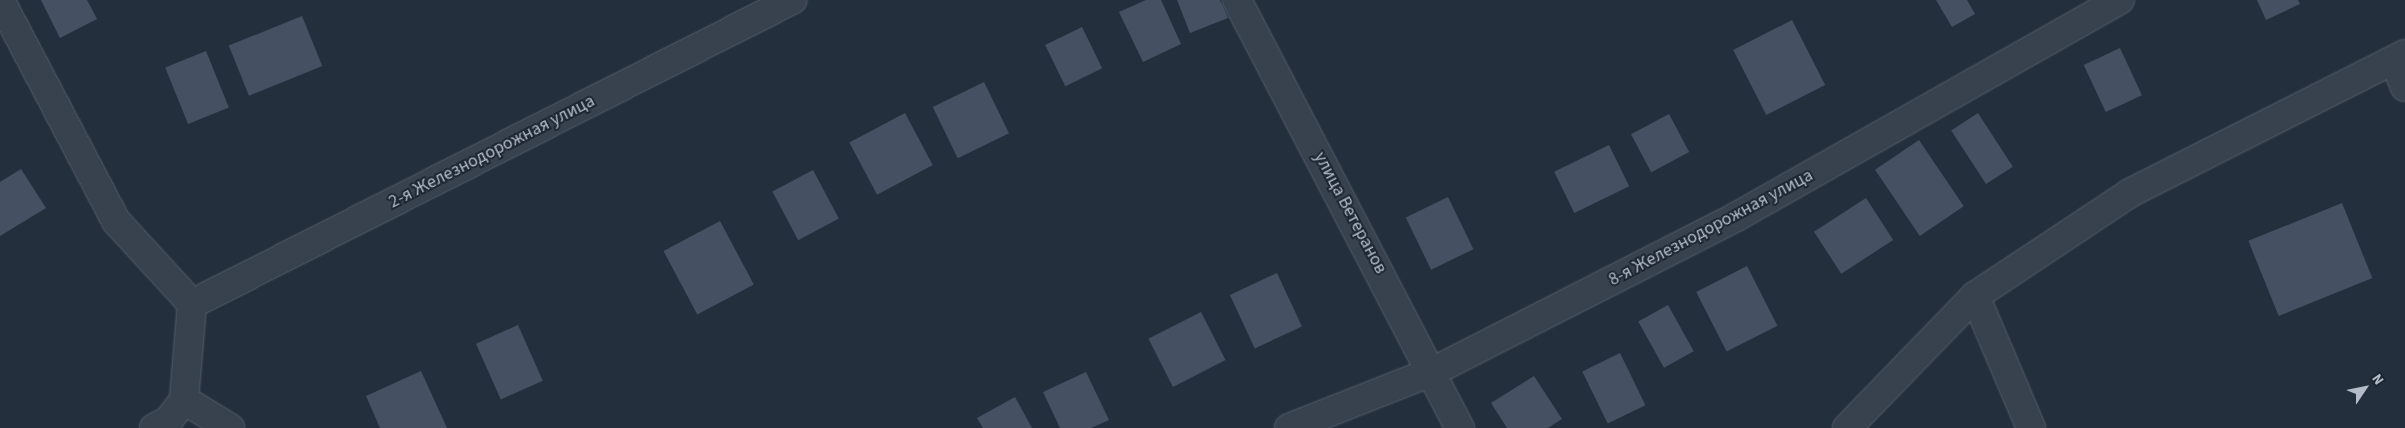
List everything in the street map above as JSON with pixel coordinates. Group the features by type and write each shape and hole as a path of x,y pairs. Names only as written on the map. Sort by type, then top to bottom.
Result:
{"street":[{"path":"0,0 116,221 192,304 184,400 168,421 154,428"},
{"name":"2-я Железнодорожная улица","path":"192,304 792,0"},
{"name":"улица Ветеранов","path":"1237,0 1434,371 1460,428"},
{"name":"8-я Железнодорожная улица","path":"1289,428 1434,371 1736,218 2120,0"},
{"path":"1847,428 1974,296 2130,193 2399,57 2405,87"},
{"path":"1974,296 2031,428"},
{"path":"184,400 230,428"}],"building":[{"path":"41,0 87,0 97,19 60,38"},
{"path":"1146,0 1161,0 1181,44 1143,62 1119,12"},
{"path":"1177,0 1220,0 1228,18 1190,33"},
{"path":"1936,0 1967,0 1975,14 1952,27"},
{"path":"2257,0 2298,0 2300,4 2266,20"},
{"path":"302,16 322,66 249,96 229,46"},
{"path":"1792,20 1825,85 1766,115 1733,50"},
{"path":"1082,27 1102,68 1065,86 1045,45"},
{"path":"2120,48 2142,95 2106,112 2084,65"},
{"path":"206,51 229,108 188,124 165,67"},
{"path":"984,82 1009,133 958,158 933,107"},
{"path":"905,113 933,165 877,195 849,143"},
{"path":"1978,113 2013,167 1986,184 1951,130"},
{"path":"1669,114 1689,152 1651,172 1631,134"},
{"path":"1919,140 1964,206 1920,236 1875,170"},
{"path":"1609,145 1629,186 1574,213 1554,172"},
{"path":"21,169 46,208 0,236 0,182"},
{"path":"813,170 839,219 798,240 772,192"},
{"path":"1448,197 1473,249 1431,270 1406,218"},
{"path":"1866,198 1893,240 1841,274 1814,232"},
{"path":"2342,203 2372,278 2279,316 2248,241"},
{"path":"720,221 754,285 697,315 663,251"},
{"path":"1747,266 1777,326 1727,352 1696,292"},
{"path":"1277,273 1302,326 1255,348 1230,295"},
{"path":"1668,305 1694,351 1664,368 1638,321"},
{"path":"1201,312 1226,360 1173,387 1148,339"},
{"path":"518,325 543,381 501,399 476,344"},
{"path":"1620,353 1645,405 1608,424 1582,371"},
{"path":"421,371 447,428 380,428 366,396"},
{"path":"1086,372 1109,420 1091,428 1060,428 1043,392"},
{"path":"1534,376 1562,419 1548,428 1507,428 1491,403"},
{"path":"1015,397 1032,428 983,428 977,418"}]}
